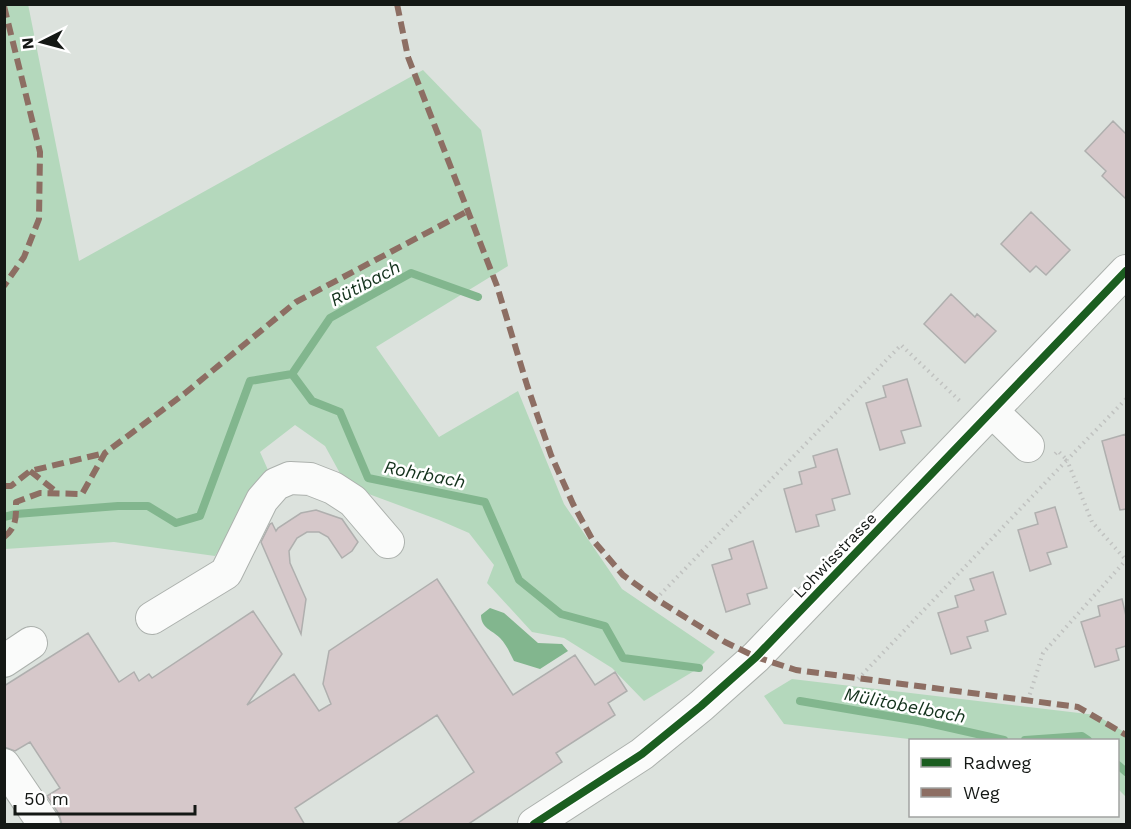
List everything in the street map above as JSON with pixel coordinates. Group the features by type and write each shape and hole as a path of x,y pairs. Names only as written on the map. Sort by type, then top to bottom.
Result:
{"street":[{"name":"Lohwisstrasse","path":"534,825 642,754 748,664 1126,271"},
{"path":"985,417 1043,448"},
{"path":"152,618 226,573 262,500 276,484 290,478 310,479 333,488 353,501 388,542"},
{"path":"4,661 31,643"},
{"path":"4,765 44,825"}],"path":[{"path":"656,599 901,345 970,410 967,413 985,417"},
{"path":"858,680 1126,399"},
{"path":"1028,700 1043,653 1126,560 1092,522 1067,460 1043,448"}],"shaded area":[{"path":"28,4 79,261 423,70 481,130 508,266 376,347 439,437 518,391 564,504 622,589 715,652 699,668 644,701 612,668 564,638 532,632 487,583 494,565 469,533 347,486 325,446 295,425 260,452 268,470 215,556 114,542 5,549 4,5"},
{"path":"490,608 504,613 538,643 562,644 568,651 540,669 514,661 502,640 487,628 481,619 481,615"},
{"path":"792,679 1096,715 1126,733 1126,797 1119,790 1119,739 909,739 784,724 764,696"}],"building":[{"path":"1113,121 1126,134 1126,199 1102,176 1106,171 1085,151"},
{"path":"1031,212 1070,250 1046,275 1036,266 1030,272 1001,244"},
{"path":"951,294 975,317 977,314 996,331 965,363 924,324"},
{"path":"907,379 921,426 901,431 905,443 880,450 866,403 886,397 883,386"},
{"path":"1126,434 1126,509 1120,510 1102,441"},
{"path":"837,449 850,494 832,499 835,510 816,515 819,526 796,532 784,489 802,484 799,472 816,467 813,456"},
{"path":"1055,507 1067,547 1047,553 1051,564 1030,571 1018,530 1038,524 1035,513"},
{"path":"316,510 342,519 358,542 352,551 342,558 328,537 319,532 307,532 297,538 289,551 290,563 306,599 301,634 261,542 270,524 272,523 276,531 301,513"},
{"path":"753,541 767,588 747,594 750,604 726,612 712,565 732,559 729,549"},
{"path":"993,572 1006,614 985,621 988,631 967,637 971,648 951,654 938,613 958,607 955,596 974,590 970,579"},
{"path":"437,579 513,695 575,655 595,685 615,672 627,691 608,703 615,715 556,753 562,762 467,825 395,825 474,772 437,715 295,808 305,825 62,825 59,814 47,796 60,788 30,742 15,751 4,747 4,686 88,633 119,682 134,672 139,681 149,674 152,678 253,611 282,654 247,705 294,674 319,711 331,704 323,684 329,651"},
{"path":"1122,599 1126,616 1126,646 1116,649 1119,660 1095,667 1081,622 1100,616 1098,606"}],"waterway":[{"name":"Rütibach","path":"292,374 330,318 411,273 478,297"},
{"name":"Rohrbach","path":"4,517 16,514 118,506 148,506 176,523 200,516 250,381 292,374 312,401 340,412 368,478 485,502 519,580 561,614 605,626 623,658 699,668"},
{"name":"Mülitobelbach","path":"800,701 924,722 1000,739"},
{"name":"Mülitobelbach","path":"1039,739 1082,736 1086,739"},
{"name":"Mülitobelbach","path":"1119,766 1126,772"}],"marked path":[{"path":"397,4 408,57 497,286 551,455 592,539 623,575 656,599 725,642 756,657 796,670 1078,707 1126,735"},
{"path":"4,6 40,152 39,219 24,257 4,286"},
{"path":"4,537 14,525 16,502 40,493 82,494 105,453 184,394 296,302 468,211"},
{"path":"4,486 11,486 30,471 105,453"},
{"path":"30,471 58,493"}],"cycle path":[{"path":"534,824 642,754 756,657 1126,271"}]}
